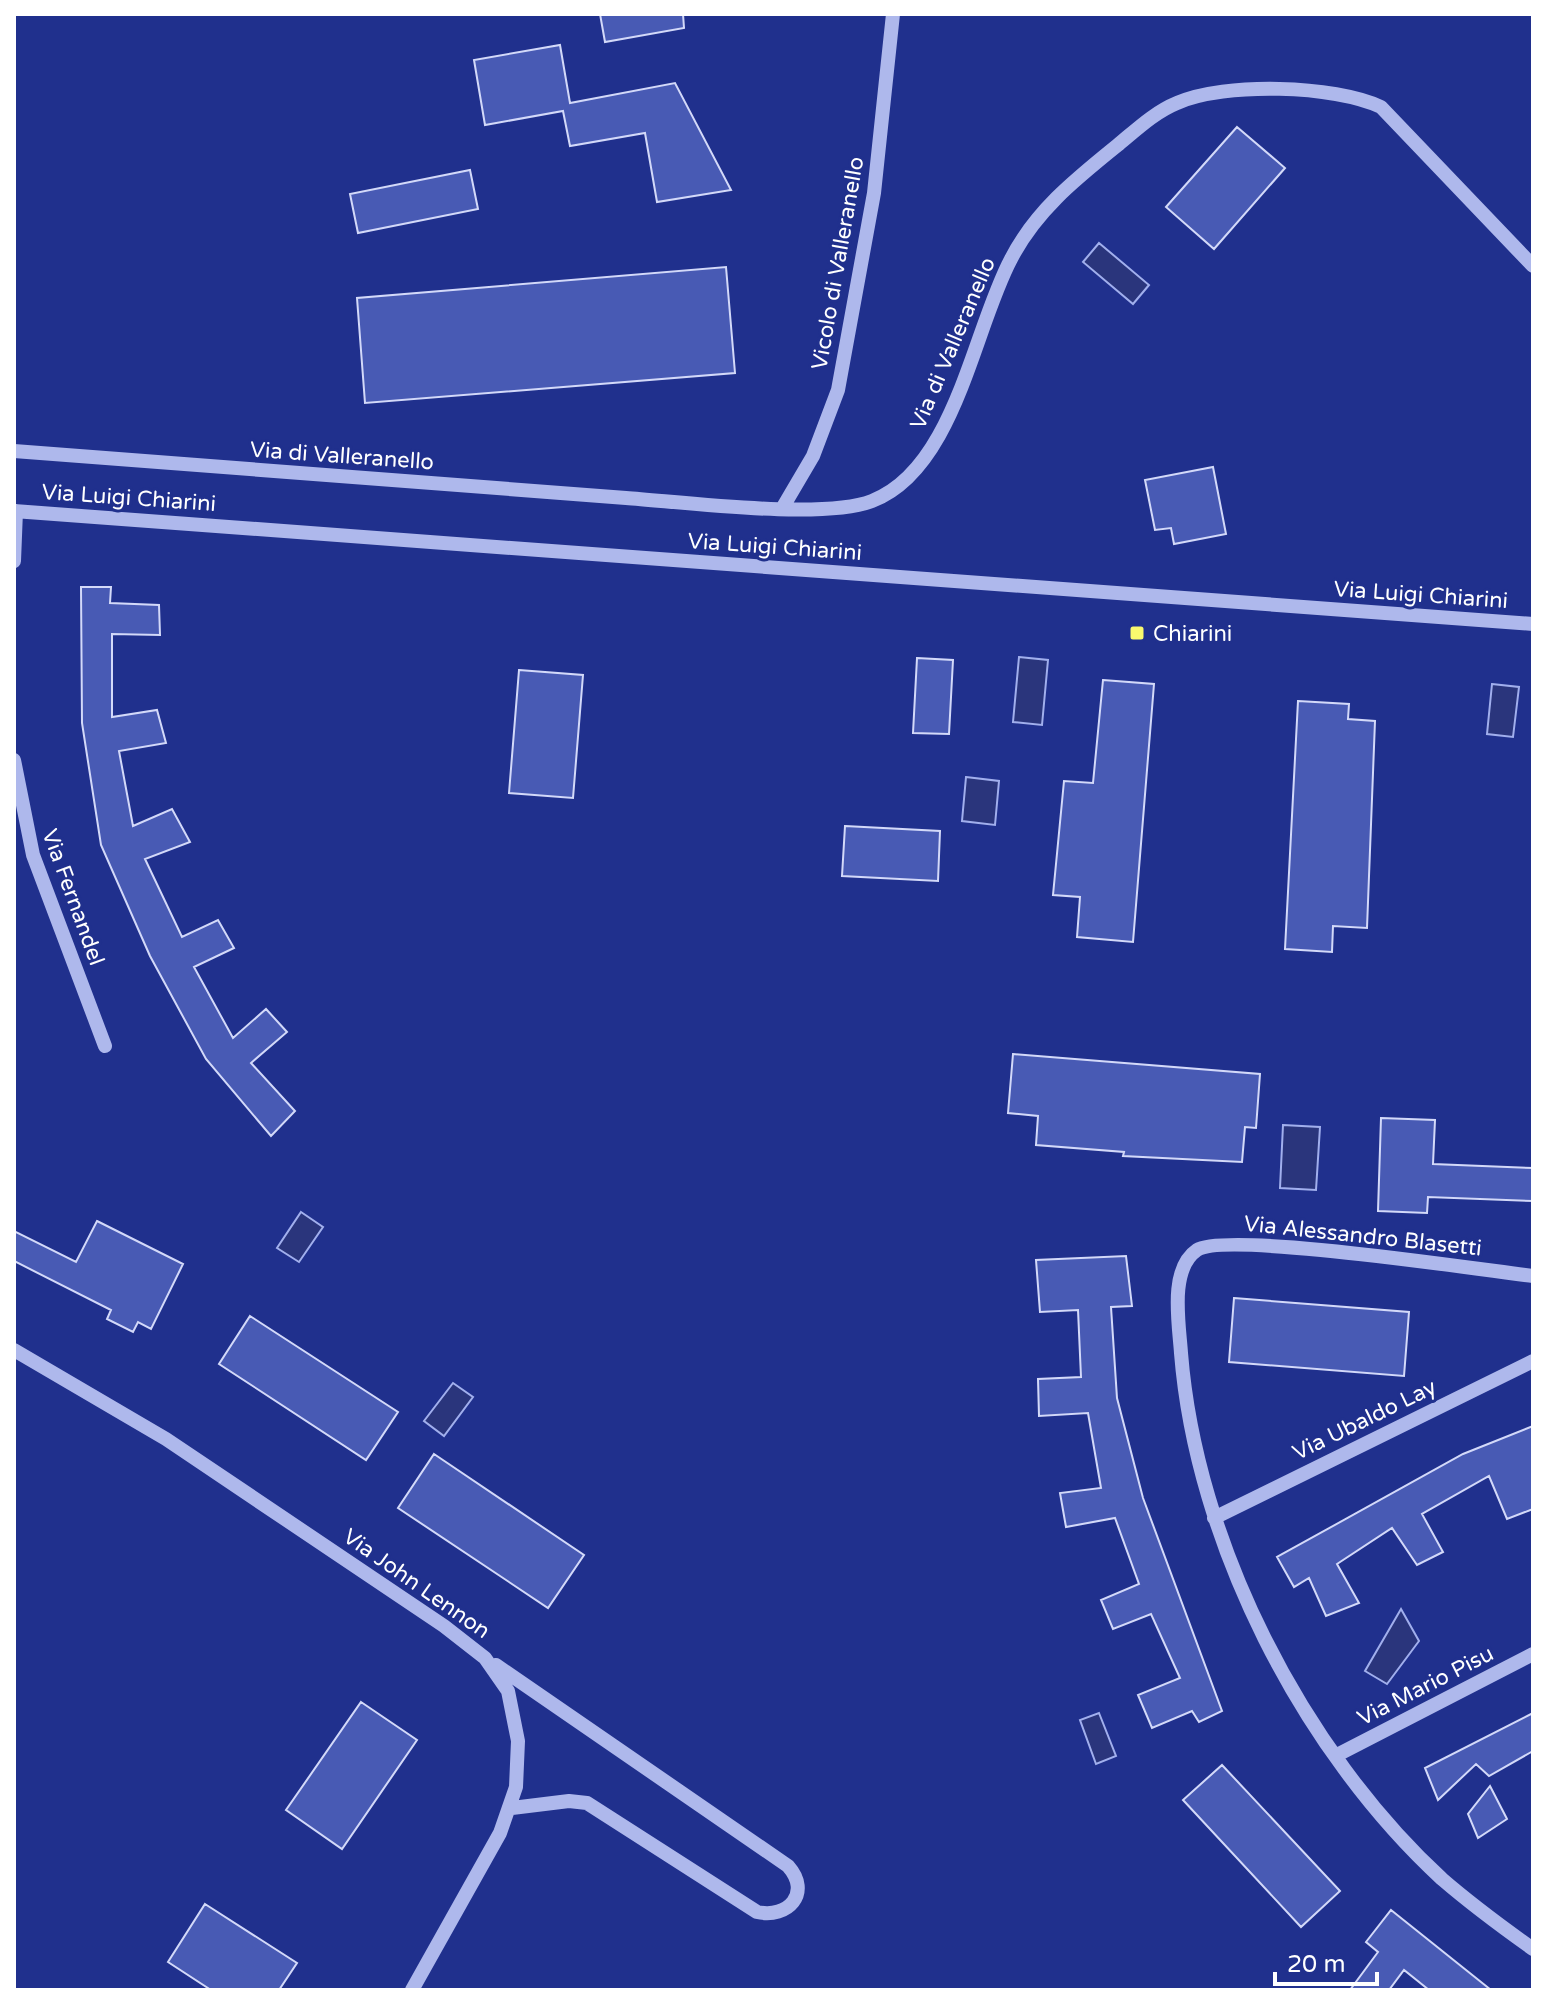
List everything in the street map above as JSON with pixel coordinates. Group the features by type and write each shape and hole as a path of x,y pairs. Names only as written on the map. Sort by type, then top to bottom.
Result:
{"street":[{"name":"Vicolo di Valleranello","path":"783,507 813,456 838,390 874,193 893,14"},
{"name":"Via di Valleranello","path":"14,451 783,507 827,509 858,506 881,498 909,477 945,422 1001,278 1027,230 1062,190 1152,118 1184,100 1231,91 1349,96 1381,107 1533,266"},
{"path":"14,561 15,511"},
{"name":"Via Luigi Chiarini","path":"15,511 1533,624"},
{"name":"Via Fernandel","path":"14,760 33,855 105,1046"},
{"name":"Via Alessandro Blasetti","path":"1533,1276 1263,1245 1216,1243 1198,1249 1182,1270 1180,1337 1188,1421 1214,1518 1259,1628 1337,1755 1392,1824 1442,1879 1533,1949"},
{"name":"Via John Lennon","path":"14,1350 166,1439 444,1626 485,1658 503,1681 513,1709 518,1754 512,1808 412,1990"},
{"name":"Via Ubaldo Lay","path":"1214,1518 1533,1361"},
{"name":"Via Mario Pisu","path":"1337,1755 1533,1654"},
{"path":"485,1658 788,1866 798,1879 799,1891 794,1904 784,1911 771,1914 757,1912 587,1803 569,1801 512,1808"}],"shaded area":[{"path":"1099,243 1149,285 1133,304 1083,262"},
{"path":"1019,657 1048,660 1042,725 1013,722"},
{"path":"1492,684 1519,687 1513,737 1487,734"},
{"path":"966,777 999,781 995,825 962,821"},
{"path":"1283,1125 1320,1127 1316,1190 1280,1188"},
{"path":"301,1212 323,1227 299,1262 277,1248"},
{"path":"453,1383 473,1397 444,1436 424,1421"},
{"path":"1401,1609 1419,1641 1387,1684 1365,1671"},
{"path":"1099,1713 1116,1756 1096,1764 1080,1720"}],"building":[{"path":"600,14 683,14 684,28 605,42"},
{"path":"560,45 570,103 675,83 731,190 657,202 645,133 570,146 563,111 485,125 474,60"},
{"path":"1237,127 1285,168 1214,249 1166,207"},
{"path":"470,170 478,209 358,233 350,194"},
{"path":"726,267 735,373 365,403 357,298"},
{"path":"1213,467 1226,534 1174,544 1171,528 1155,530 1145,480"},
{"path":"81,587 111,587 110,603 159,605 160,635 112,634 112,717 157,710 166,743 119,751 133,826 172,809 190,842 145,859 182,937 218,920 234,948 194,967 233,1038 266,1009 287,1032 251,1063 295,1111 271,1136 206,1059 150,956 101,845 82,723"},
{"path":"917,658 953,660 949,734 913,733"},
{"path":"519,670 583,675 573,798 509,793"},
{"path":"1103,680 1154,684 1133,942 1077,937 1080,897 1053,895 1064,781 1093,783"},
{"path":"1298,701 1349,704 1348,719 1375,721 1367,928 1333,926 1332,952 1285,949"},
{"path":"845,826 940,831 938,881 842,876"},
{"path":"1013,1054 1260,1074 1256,1128 1245,1127 1242,1162 1123,1156 1124,1152 1036,1145 1038,1116 1008,1113"},
{"path":"1381,1118 1435,1120 1433,1164 1533,1168 1533,1201 1428,1197 1427,1213 1378,1211"},
{"path":"97,1221 183,1264 151,1329 138,1322 133,1332 107,1319 111,1310 14,1261 14,1231 76,1262"},
{"path":"1126,1256 1132,1306 1111,1307 1117,1398 1143,1498 1222,1711 1199,1722 1192,1711 1152,1728 1138,1695 1180,1678 1151,1614 1113,1629 1101,1600 1139,1584 1115,1518 1066,1527 1060,1493 1101,1488 1088,1413 1039,1416 1038,1379 1081,1377 1078,1310 1040,1312 1036,1260"},
{"path":"1234,1298 1409,1312 1404,1376 1229,1362"},
{"path":"250,1316 398,1412 366,1460 219,1364"},
{"path":"1533,1426 1533,1509 1507,1519 1489,1476 1422,1514 1443,1552 1417,1565 1392,1528 1337,1564 1359,1603 1326,1616 1309,1578 1294,1587 1277,1557 1463,1454"},
{"path":"434,1454 584,1555 548,1608 398,1508"},
{"path":"361,1702 417,1740 342,1849 286,1810"},
{"path":"1533,1713 1533,1751 1489,1776 1476,1764 1438,1800 1425,1768"},
{"path":"1222,1765 1340,1891 1301,1927 1183,1800"},
{"path":"1490,1786 1507,1819 1478,1838 1468,1814"},
{"path":"205,1904 297,1963 279,1990 211,1990 168,1962"},
{"path":"1391,1910 1491,1990 1429,1990 1404,1970 1389,1990 1350,1990 1378,1952 1366,1942"}],"place":[{"name":"Chiarini","path":"1137,633"}]}
